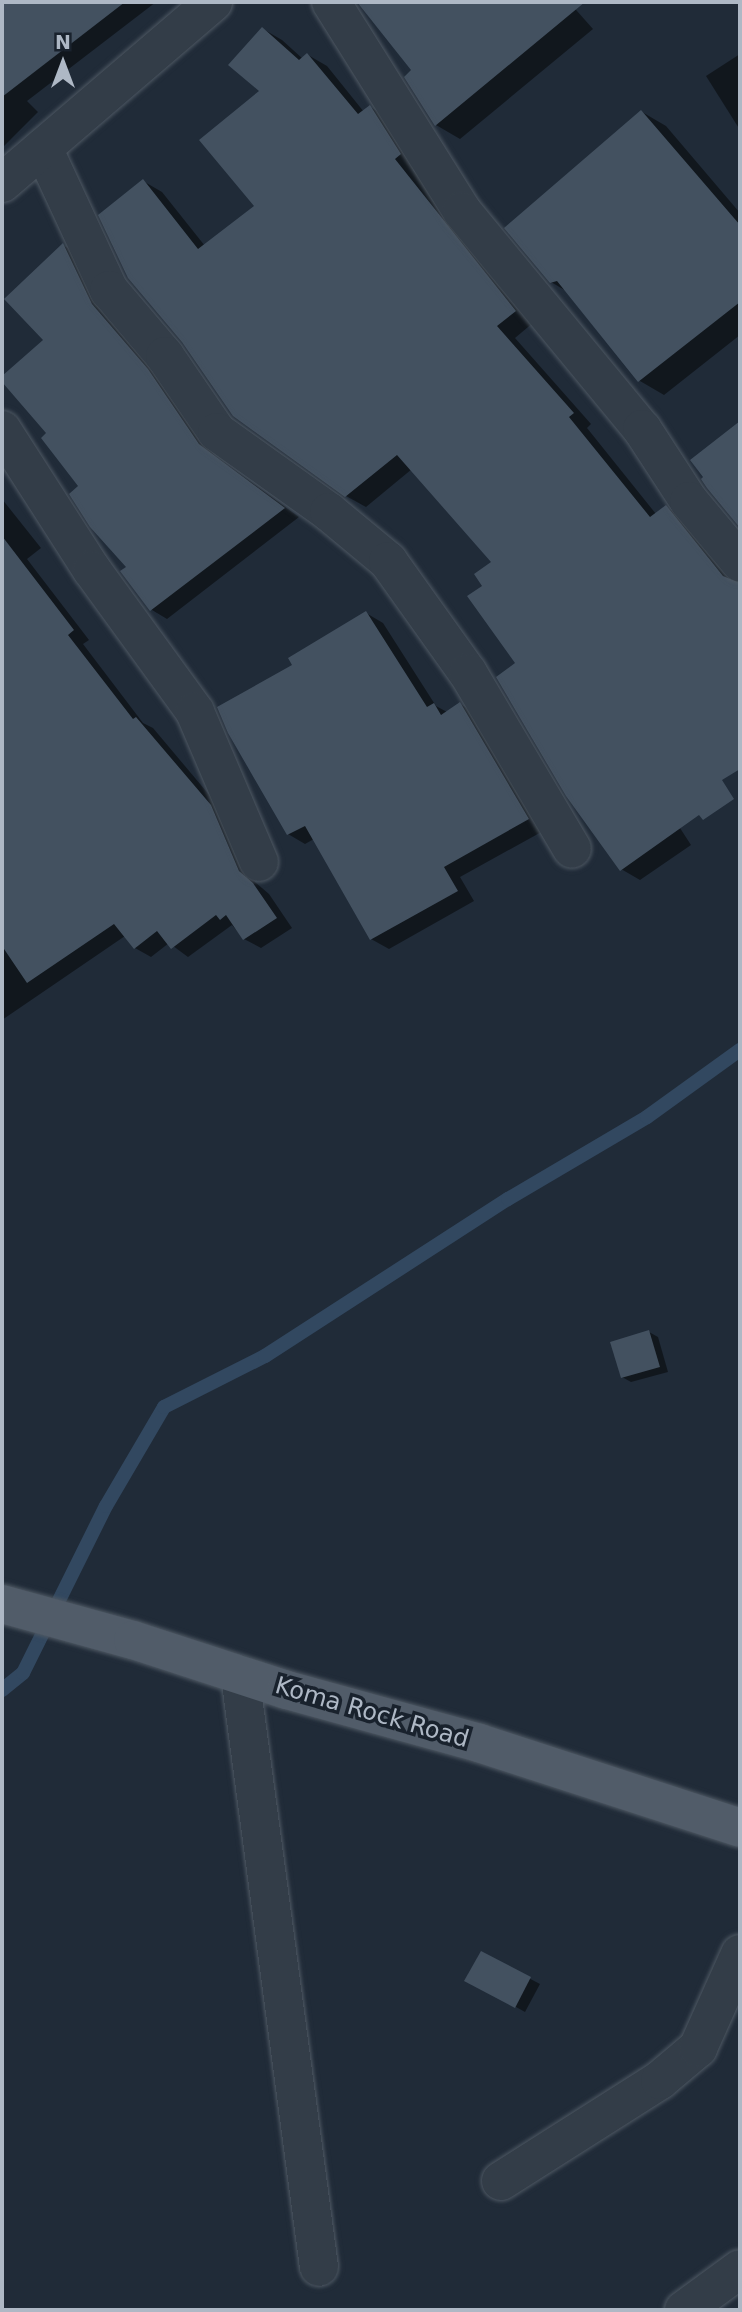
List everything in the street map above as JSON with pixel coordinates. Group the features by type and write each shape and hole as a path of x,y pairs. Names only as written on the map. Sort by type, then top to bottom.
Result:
{"main road":[{"name":"Koma Rock Road","path":"3,1605 479,1743 740,1828"}],"street":[{"path":"2,183 213,2"},
{"path":"331,2 462,211 642,429 689,501 740,562"},
{"path":"43,148 109,290 165,356 218,432 329,512 388,561 468,673 572,849"},
{"path":"2,430 92,570 195,712 259,862"},
{"path":"240,1675 319,2267"},
{"path":"501,2181 660,2080 698,2048 740,1954"},
{"path":"684,2310 740,2269"}],"building":[{"path":"2,2 125,2 2,97"},
{"path":"357,2 585,2 435,126 404,77 411,70"},
{"path":"262,27 299,60 307,53 358,114 370,105 401,154 395,159 516,311 497,326 574,413 569,417 650,517 666,505 723,576 740,583 740,769 722,780 734,799 703,820 699,815 620,871 566,796 496,677 515,663 467,596 482,586 474,574 491,562 397,455 345,497 233,416 182,342 128,278 98,215 143,179 198,249 254,206 199,140 259,91 228,65"},
{"path":"641,110 740,225 740,302 638,382 557,281 550,283 504,228"},
{"path":"63,243 92,304 148,369 199,444 285,508 150,611 120,571 126,567 90,527 69,494 78,486 41,438 46,433 2,382 2,376 43,340 4,299"},
{"path":"740,421 740,528 707,488 701,479 703,477 690,460"},
{"path":"2,536 74,630 68,635 133,719 136,717 211,805 239,871 253,883 277,918 243,940 226,915 220,920 216,915 171,949 157,931 134,949 114,924 27,983 2,946"},
{"path":"366,611 427,707 434,703 441,715 460,702 529,819 444,867 458,891 370,940 305,826 287,835 228,733 217,707 292,665 288,658"},
{"path":"649,1330 660,1367 621,1378 610,1342"},
{"path":"481,1951 531,1977 515,2008 464,1981"}],"waterway":[{"path":"2,1690 23,1673 106,1506 164,1407 265,1356 508,1199 647,1117 740,1050"}]}
